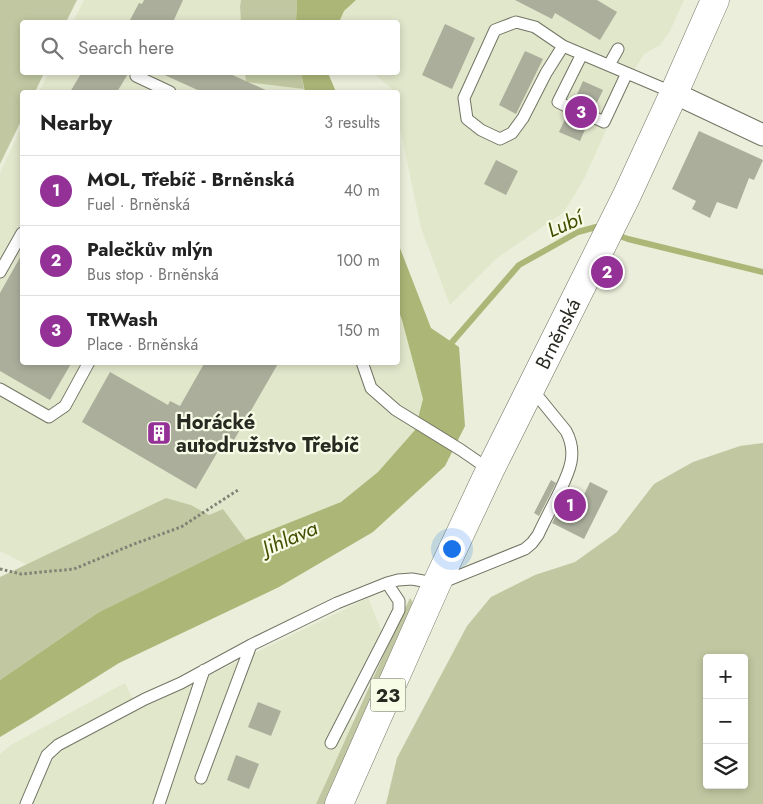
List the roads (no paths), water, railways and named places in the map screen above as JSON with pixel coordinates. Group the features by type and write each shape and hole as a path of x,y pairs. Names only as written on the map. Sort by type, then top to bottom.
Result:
{"main road":[{"name":"Brněnská","path":"436,585 490,470 627,195 716,0"},
{"name":"23","path":"339,804 436,585"}],"street":[{"path":"674,93 763,135"}],"lane":[{"path":"563,46 546,73 523,118 512,133 500,139 481,130 467,119 464,98 495,30 516,22 535,27 563,46 674,93"},
{"path":"609,65 618,49"},
{"path":"570,108 558,102 582,54"},
{"path":"591,116 604,122 627,73"},
{"path":"136,76 166,90"},
{"path":"0,272 20,237"},
{"path":"0,389 48,417 65,406 87,365"},
{"path":"363,365 371,388 396,410 490,470"},
{"path":"26,804 47,755 58,745 145,699 181,684 251,645 337,603 387,582 412,579 436,585 518,552 532,543 567,478 572,460 572,449 566,430 531,388"},
{"path":"331,743 399,610 399,601 387,582"},
{"path":"201,778 251,645"},
{"path":"159,804 204,670"}],"water":[{"path":"297,0 356,0 344,11 340,20 296,20"},
{"path":"301,75 329,75 335,90 305,90"},
{"name":"Jihlava","path":"400,248 431,328 459,347 465,426 445,466 373,532 279,587 119,663 0,737 0,680 99,612 246,540 341,502 378,472 415,430 423,399 400,314"}],"waterway":[{"name":"Lubí","path":"447,348 519,265 578,232 596,227 602,230"},
{"name":"Lubí","path":"614,234 763,272"}],"place":[{"name":"TRWash","path":"581,112"},
{"name":"Palečkův mlýn","path":"607,272"},
{"name":"Horácké autodružstvo Třebíč","path":"159,433"},
{"name":"MOL, Třebíč - Brněnská","path":"570,505"}]}
